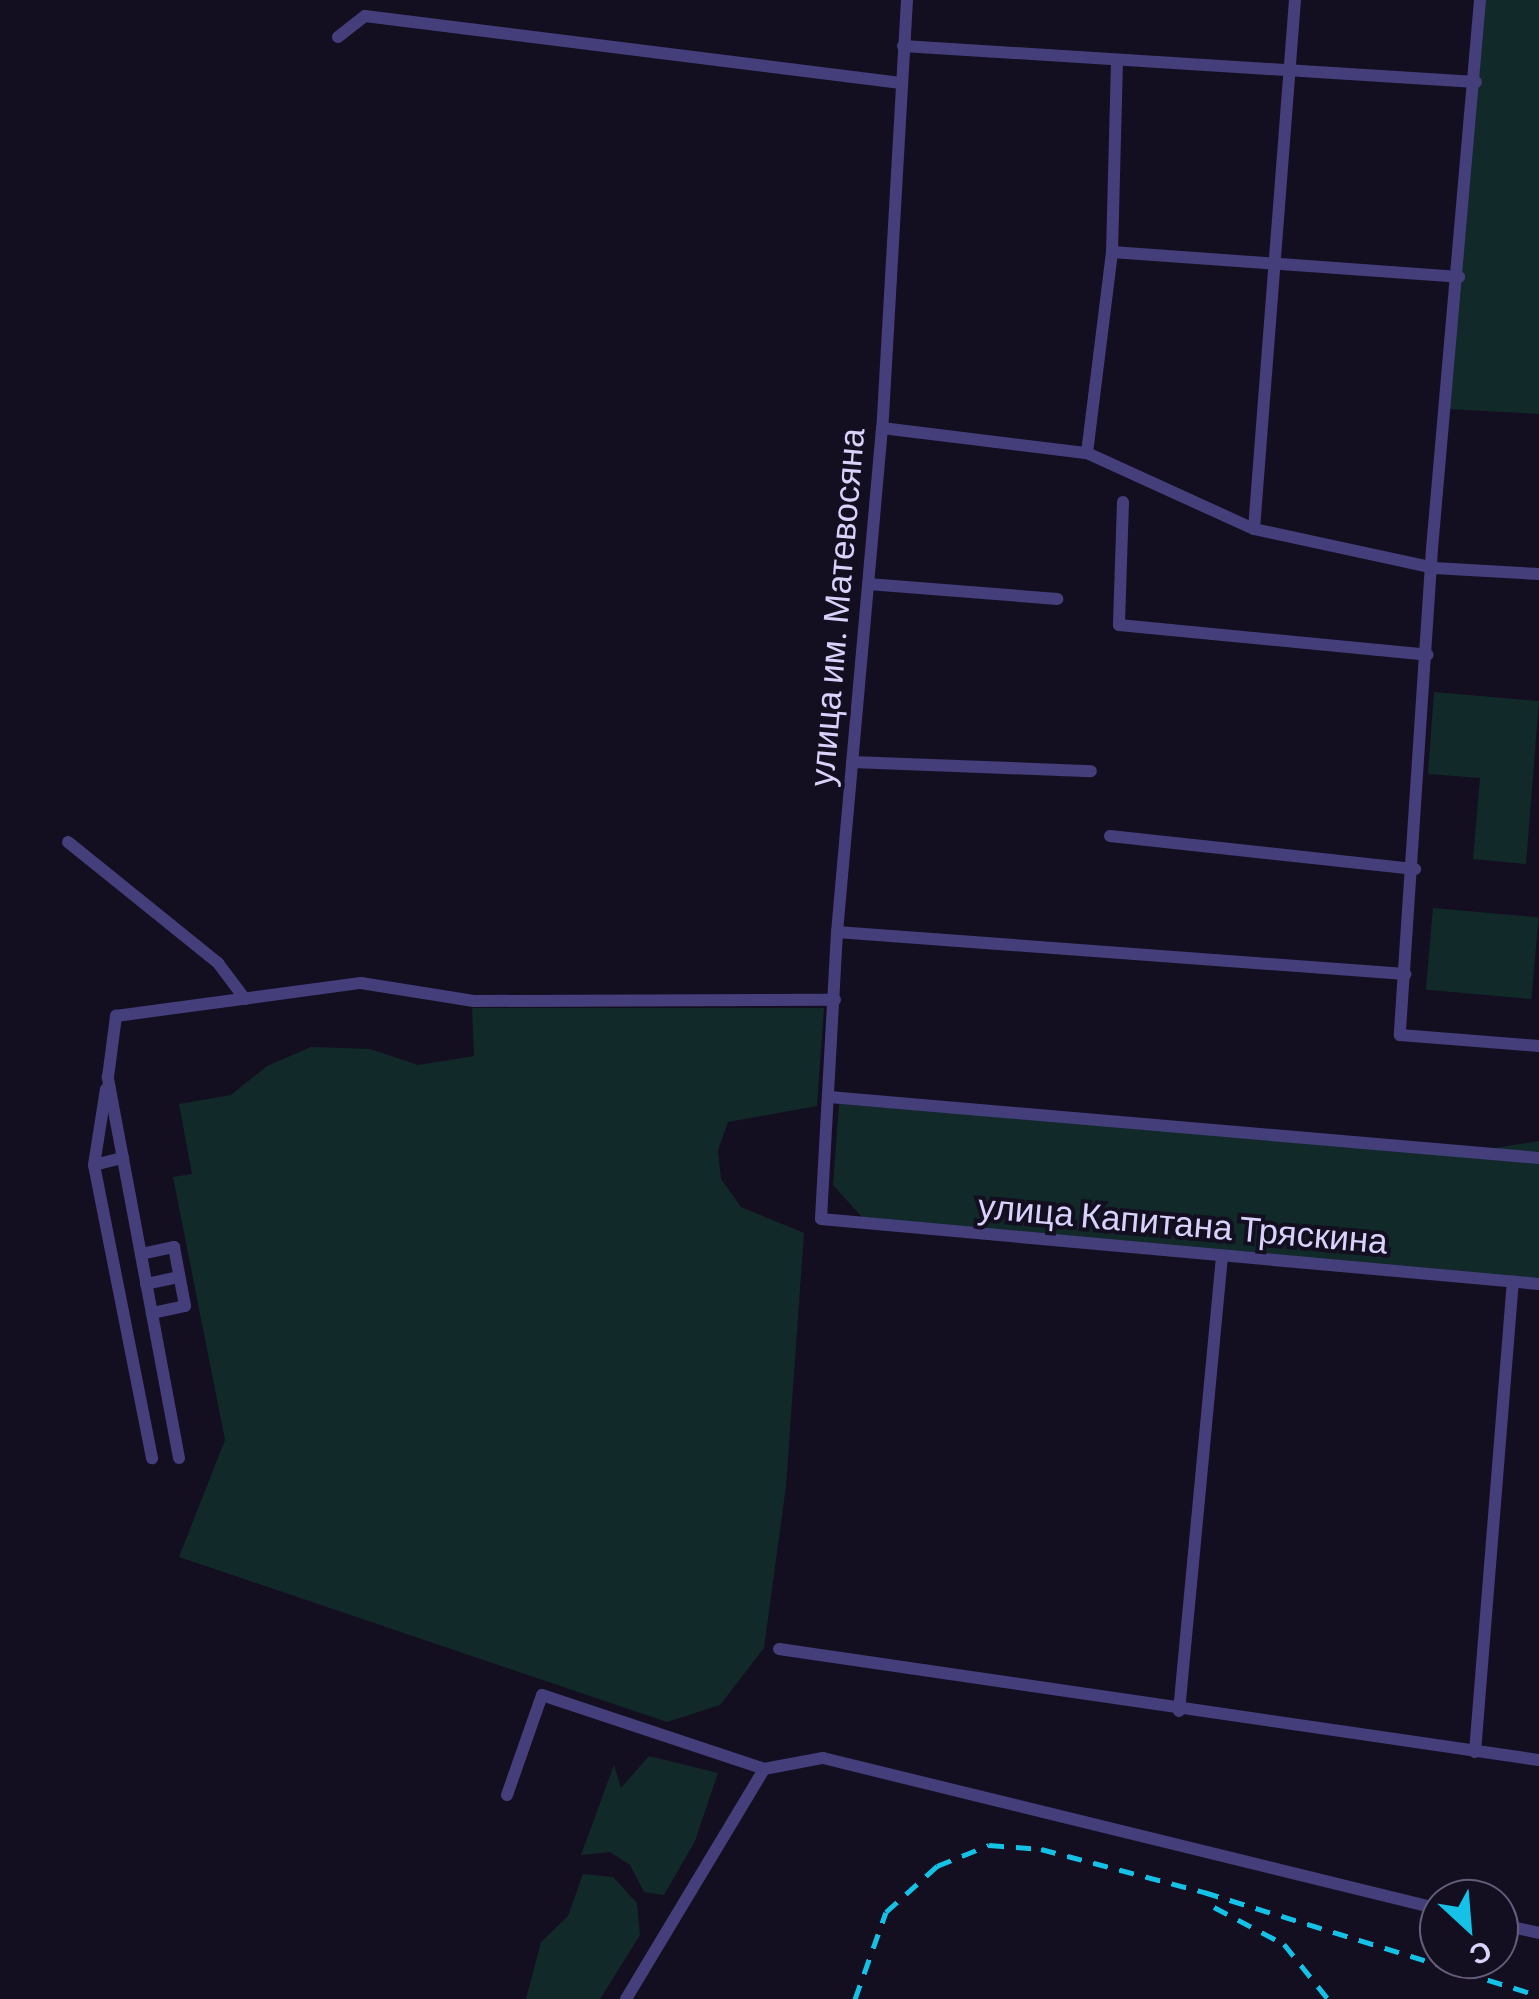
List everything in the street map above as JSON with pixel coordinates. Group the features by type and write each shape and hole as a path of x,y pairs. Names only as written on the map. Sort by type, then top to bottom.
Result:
{"street":[{"name":"улица им. Матевосяна","path":"821,1218 837,932 882,428 907,0"},
{"path":"1254,528 1295,0"},
{"path":"1480,0 1400,1035 1539,1046"},
{"path":"338,36 365,16 901,84"},
{"path":"903,46 1476,82"},
{"path":"1087,453 1112,252 1117,61"},
{"path":"1112,252 1459,276"},
{"path":"882,428 1087,453 1254,528 1434,568 1539,574"},
{"path":"1124,502 1119,626 1428,655"},
{"path":"868,584 1057,599"},
{"path":"852,762 1091,771"},
{"path":"1110,836 1415,869"},
{"path":"68,842 218,963 245,999"},
{"path":"837,932 1405,974"},
{"path":"152,1458 94,1165 116,1016 361,983 474,1001 836,1000"},
{"path":"108,1077 179,1458"},
{"path":"829,1098 1539,1158"},
{"path":"94,1165 123,1158"},
{"name":"улица Капитана Тряскина","path":"821,1218 1539,1284"},
{"path":"140,1254 174,1247 185,1306 152,1313"},
{"path":"1179,1710 1222,1257"},
{"path":"146,1284 179,1277"},
{"path":"1475,1752 1513,1282"},
{"path":"779,1649 1539,1760"},
{"path":"507,1796 542,1696 764,1769 823,1758 1419,1904"},
{"path":"626,1999 764,1769"}],"green space":[{"path":"1483,0 1539,0 1539,414 1449,409"},
{"path":"1434,692 1539,701 1526,864 1473,859 1480,778 1428,774"},
{"path":"1433,908 1539,917 1531,999 1426,990"},
{"path":"472,1008 824,1008 817,1106 728,1122 718,1150 721,1179 741,1207 804,1233 786,1486 764,1648 720,1705 667,1722 179,1557 225,1440 173,1177 192,1174 179,1104 231,1095 267,1066 311,1047 370,1049 418,1065 474,1056"},
{"path":"839,1104 1464,1153 1539,1141 1539,1281 863,1218 833,1185"},
{"path":"649,1756 718,1773 695,1841 664,1895 644,1892 630,1865 610,1852 581,1855 614,1765 621,1788"},
{"path":"583,1874 613,1877 637,1903 640,1935 600,1999 526,1999 541,1942 568,1916"}],"railway":[{"path":"855,1999 886,1912 937,1866 989,1845 1041,1849 1204,1892 1539,1996"},
{"path":"1214,1907 1284,1944 1328,1999"}]}
